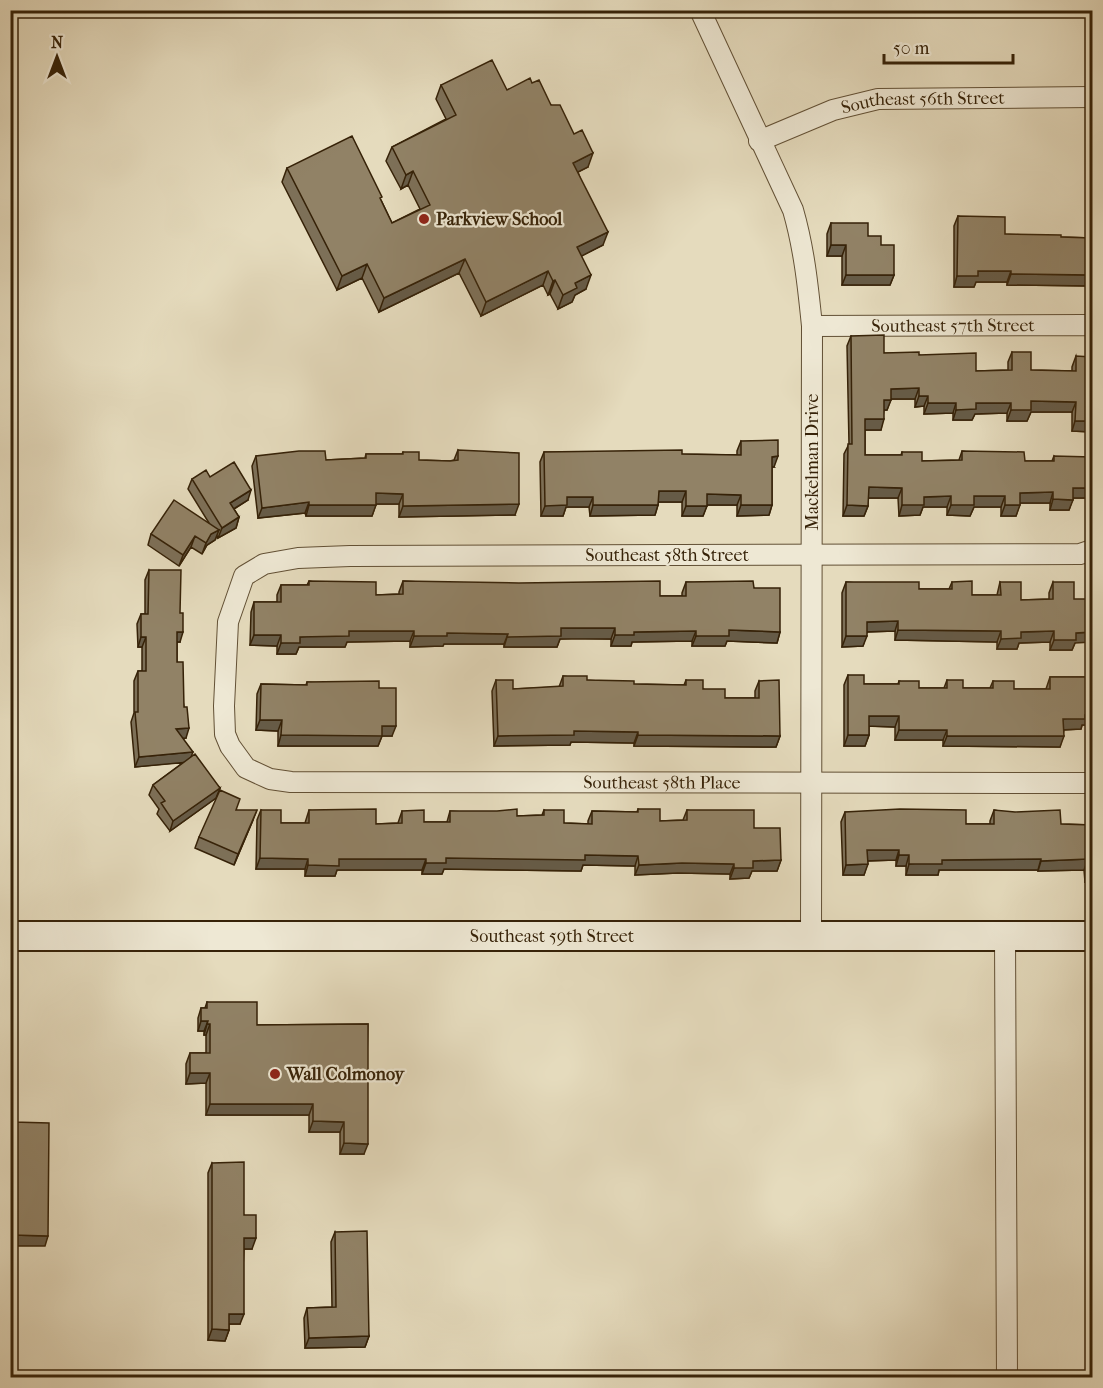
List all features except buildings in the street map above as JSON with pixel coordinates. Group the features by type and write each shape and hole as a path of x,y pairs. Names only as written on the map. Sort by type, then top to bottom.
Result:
{"main road":[{"name":"Southeast 59th Street","path":"10,936 1092,936"}],"street":[{"name":"Mackelman Drive","path":"700,10 793,210 802,239 808,275 812,326 811,936"},
{"name":"Southeast 56th Street","path":"759,141 833,110 878,99 1092,97"},
{"name":"Southeast 57th Street","path":"812,326 1085,325 1092,327"},
{"name":"Southeast 58th Street","path":"238,759 225,734 228,622 244,576 264,564 298,558 340,556 1080,554 1092,550"},
{"name":"Southeast 58th Place","path":"238,759 246,768 258,775 291,782 1092,783"},
{"path":"1005,936 1007,1377"}],"place":[{"name":"Parkview School","path":"424,219"},
{"name":"Wall Colmonoy","path":"275,1074"}]}
